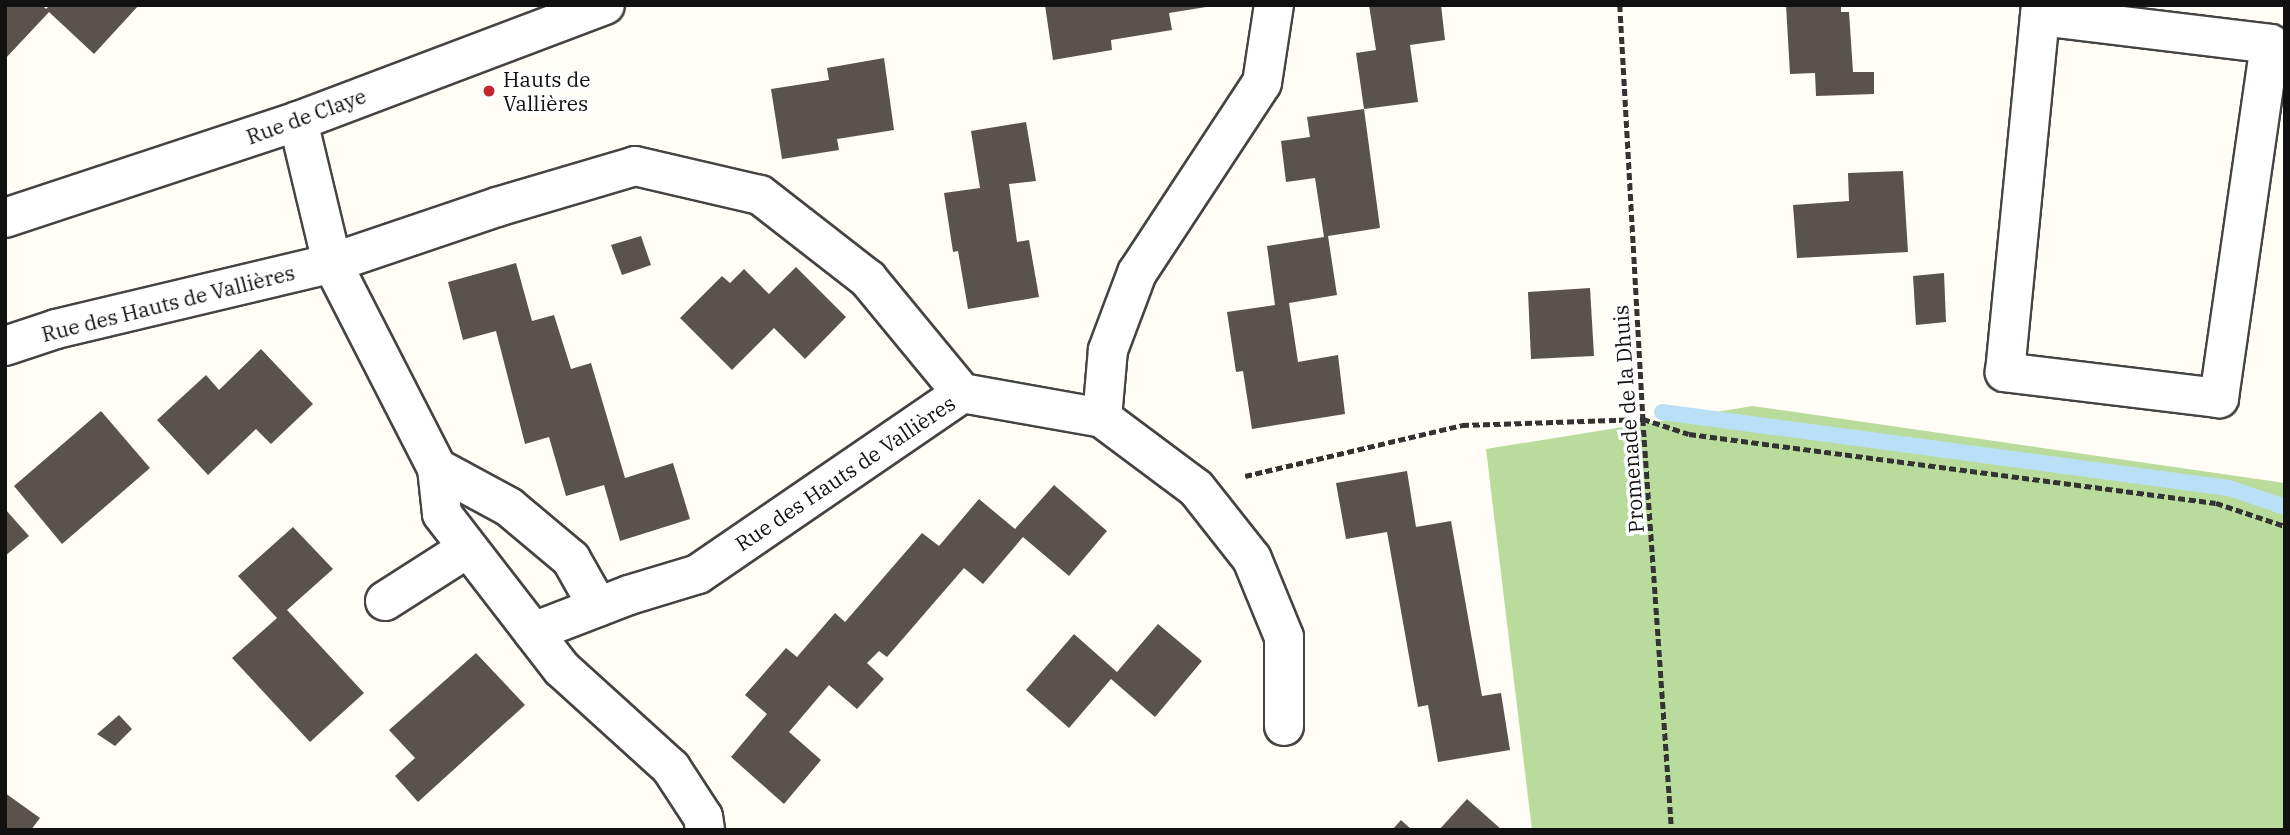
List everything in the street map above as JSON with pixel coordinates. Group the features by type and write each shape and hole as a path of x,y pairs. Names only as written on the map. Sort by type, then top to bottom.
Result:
{"street":[{"name":"Rue de Claye","path":"5,218 298,121 605,5"},
{"path":"1102,418 1108,350 1137,272 1262,83 1274,5"},
{"path":"2040,11 2270,44 2219,398 2005,372 2040,11"},
{"path":"298,121 332,263 437,468 442,514 562,669 671,768 703,817 705,830"},
{"name":"Rue des Hauts de Vallières","path":"5,346 56,328 332,263 497,206 635,166 760,195 869,279 962,393 698,574 533,632"},
{"path":"962,393 1102,418 1196,488 1252,559 1284,637 1284,726"},
{"path":"437,468 509,507 571,559 598,607"},
{"path":"385,601 468,548"}],"path":[{"name":"Promenade de la Dhuis","path":"1620,5 1643,419 1672,830"},
{"path":"1196,488 1462,425 1643,419 1689,434 2216,503 2285,526"}],"green space":[{"path":"1753,406 2285,483 2285,830 1532,830 1486,449"}],"building":[{"path":"5,5 42,5 46,9 50,5 139,5 94,54 49,12 5,59"},
{"path":"1045,5 1206,7 1169,13 1172,30 1111,40 1112,50 1053,60"},
{"path":"1369,5 1441,5 1445,40 1410,45 1418,102 1364,109 1356,53 1376,50"},
{"path":"1786,5 1841,5 1841,12 1849,12 1853,72 1874,72 1874,94 1816,96 1815,73 1790,74"},
{"path":"884,58 894,130 837,139 839,150 782,159 771,89 829,80 827,68"},
{"path":"1364,109 1380,228 1328,236 1337,295 1289,303 1298,362 1338,355 1345,414 1252,429 1243,371 1236,372 1227,312 1275,305 1267,246 1324,237 1315,178 1286,182 1281,141 1310,137 1307,117"},
{"path":"1026,122 1036,181 1009,184 1017,242 1029,240 1039,297 968,309 958,251 953,252 944,193 980,188 971,131"},
{"path":"1903,171 1908,252 1797,258 1793,205 1849,201 1848,173"},
{"path":"641,236 651,265 622,275 611,245"},
{"path":"516,263 532,321 554,315 571,369 591,363 625,478 673,463 690,519 620,541 604,485 566,496 549,437 525,444 496,331 463,340 448,282"},
{"path":"796,267 846,317 805,359 774,328 732,370 680,318 722,276 730,283 744,269 769,294"},
{"path":"1944,273 1946,322 1916,325 1913,276"},
{"path":"1590,288 1594,356 1531,359 1528,292"},
{"path":"261,349 313,404 271,444 256,429 208,475 157,420 206,375 219,390"},
{"path":"101,411 150,468 62,544 14,486"},
{"path":"1407,471 1416,527 1451,521 1482,696 1501,693 1510,750 1438,762 1428,705 1418,707 1387,532 1346,539 1336,483"},
{"path":"1054,485 1107,531 1069,576 1023,537 983,584 964,568 887,657 879,651 867,663 884,679 857,709 829,685 789,732 821,760 784,804 731,757 767,714 745,695 786,648 797,657 835,613 845,622 922,533 939,546 979,499 1015,529"},
{"path":"5,509 29,536 5,556"},
{"path":"293,527 333,569 287,610 364,693 310,742 232,658 277,618 238,576"},
{"path":"1158,624 1202,661 1155,717 1111,679 1069,728 1026,690 1074,634 1117,672"},
{"path":"476,653 525,705 418,802 395,776 415,758 389,730"},
{"path":"119,715 132,729 115,746 97,734"},
{"path":"5,793 40,818 31,830 5,830"},
{"path":"1467,799 1502,830 1439,830"},
{"path":"1401,820 1412,830 1392,830"}],"waterway":[{"path":"1662,412 2229,488 2285,507"}],"place":[{"name":"Hauts de Vallières","path":"489,91"}]}
